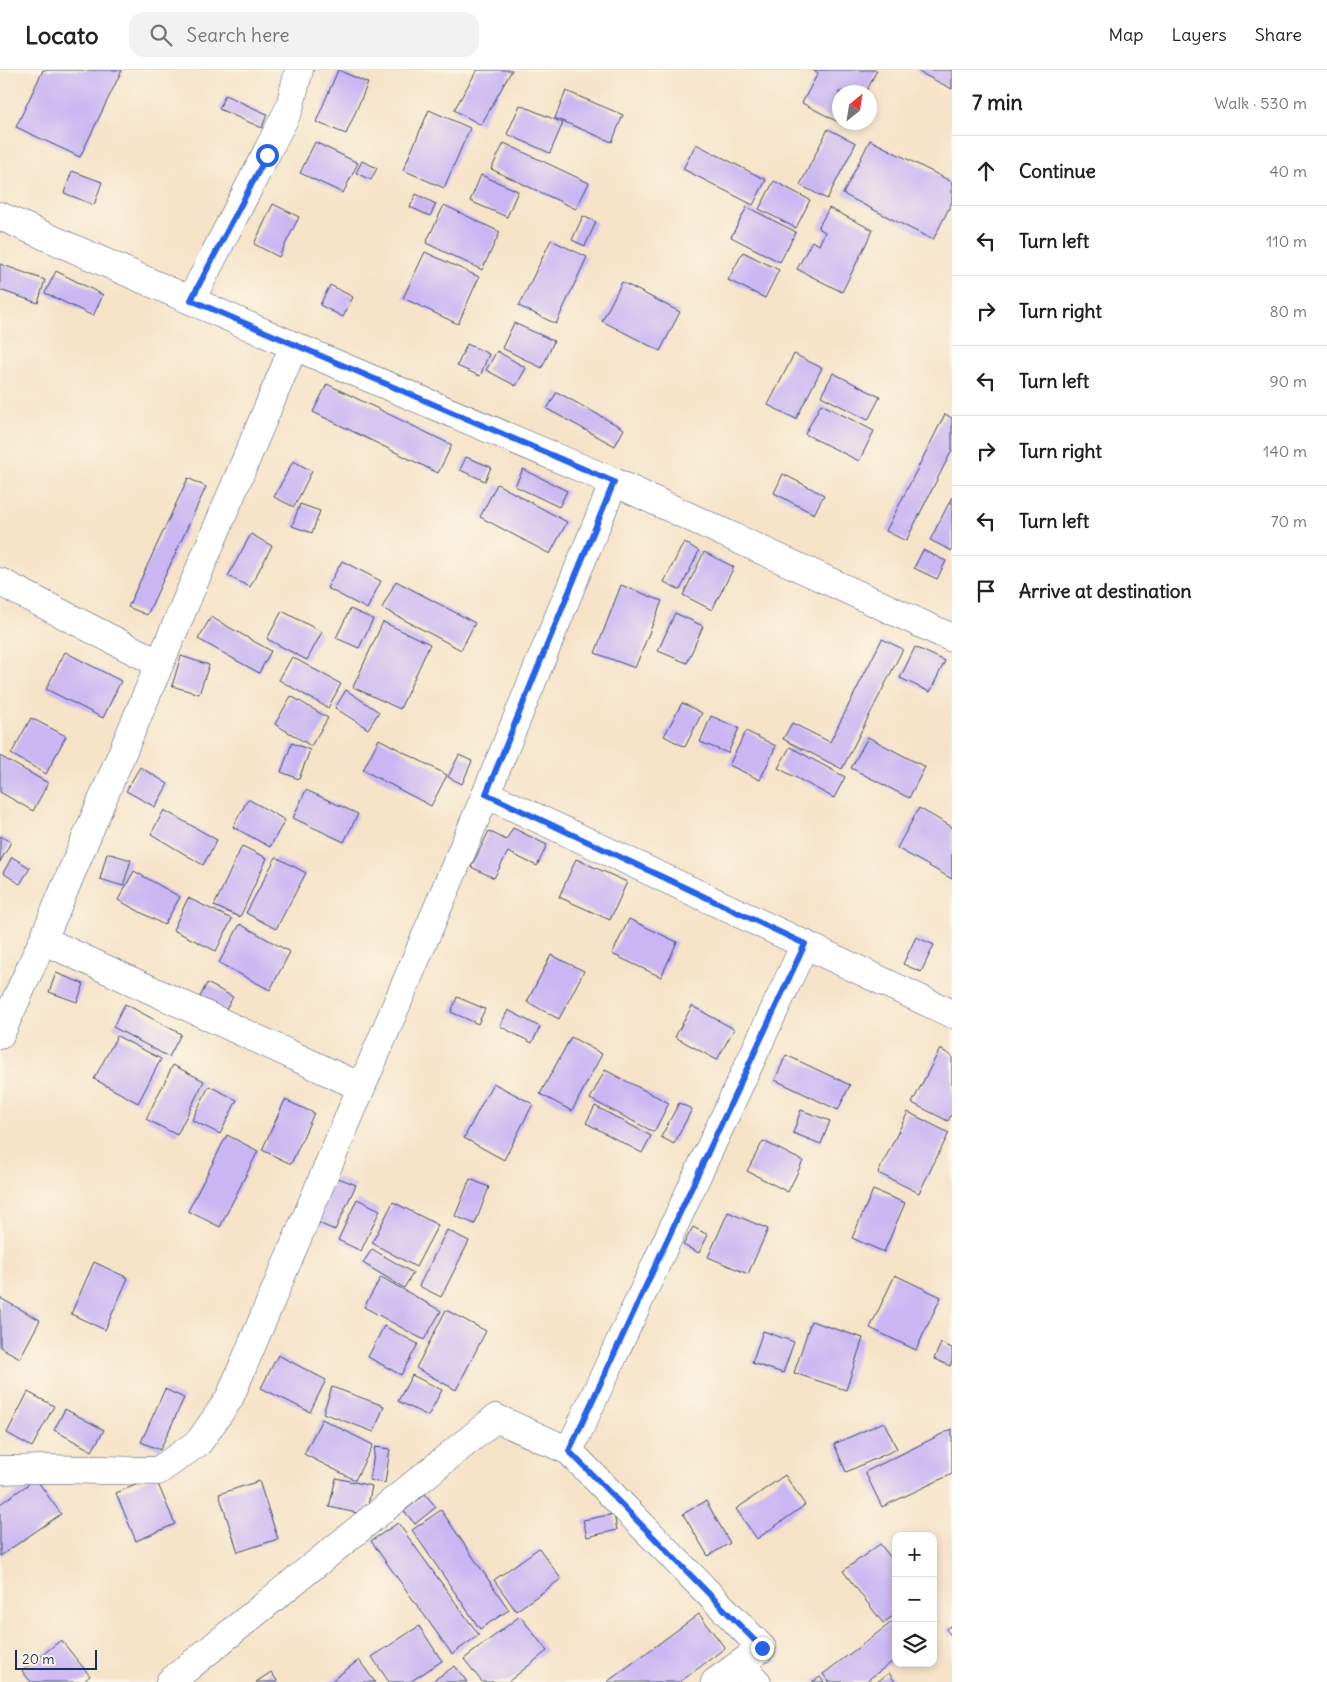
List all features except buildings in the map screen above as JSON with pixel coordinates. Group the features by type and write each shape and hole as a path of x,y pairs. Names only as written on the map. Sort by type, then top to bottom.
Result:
{"street":[{"path":"191,300 289,109 298,70"},
{"path":"0,216 294,346 614,482 952,638"},
{"path":"0,1035 43,940 294,346"},
{"path":"0,1470 158,1471 199,1442 229,1399 486,794 614,482"},
{"path":"0,582 160,664"},
{"path":"486,794 952,1014"},
{"path":"43,940 361,1087"},
{"path":"569,1451 805,944"},
{"path":"170,1682 496,1418 569,1451 762,1648 748,1673 715,1682"}],"route":[{"path":"267,155 191,300 294,346 614,482 486,794 805,944 569,1451 762,1648"}]}
